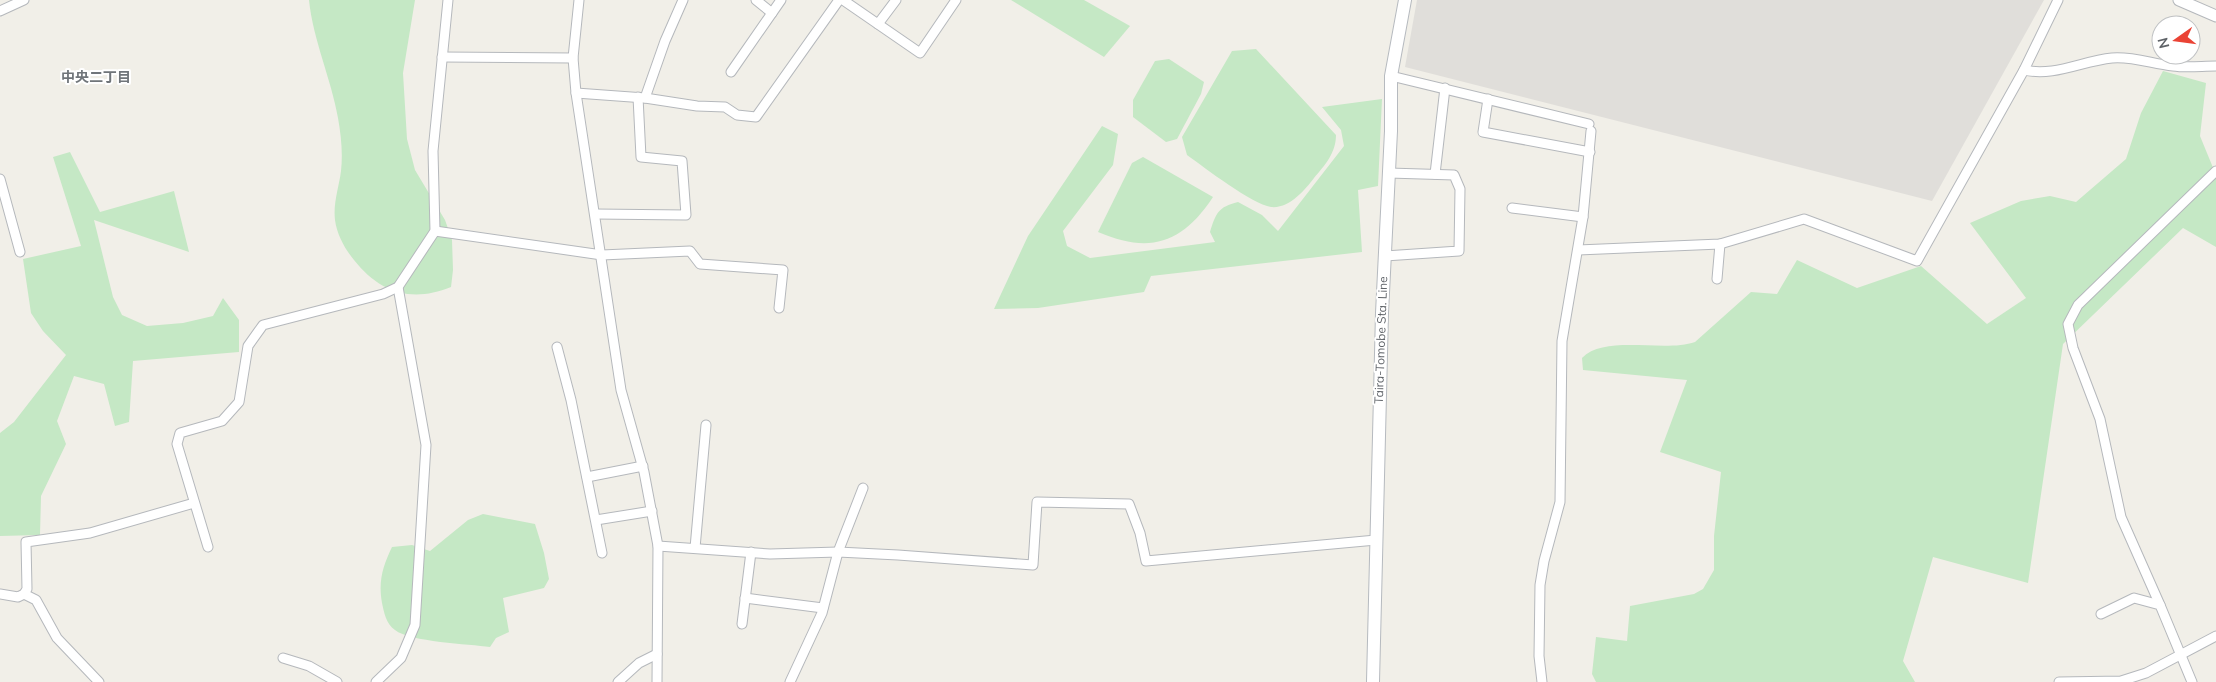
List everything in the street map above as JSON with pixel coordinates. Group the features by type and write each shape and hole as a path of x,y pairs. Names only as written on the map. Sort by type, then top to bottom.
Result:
{"main road":[{"name":"Taira-Tomobe Sta. Line","path":"1373,682 1384,256 1389,173 1391,76 1405,0"}],"street":[{"path":"0,11 24,0"},
{"path":"208,547 177,444 180,433 222,421 240,402 248,346 264,325 384,294 398,287 435,231 433,150 448,0"},
{"path":"580,0 572,58 576,93 622,390 643,466 658,546 657,682"},
{"path":"595,214 686,215 682,161 641,157 642,98 665,40 684,0"},
{"path":"756,0 772,13"},
{"path":"731,72 781,0"},
{"path":"576,93 642,98 697,106 725,107 736,115 756,117 841,0 920,53 956,0"},
{"path":"878,24 896,0"},
{"path":"1578,250 1720,244 1804,219 1917,260 2024,70 2058,0"},
{"path":"2179,0 2216,16"},
{"path":"442,57 572,58"},
{"path":"2024,70 2034,72 2071,68 2117,58 2175,67 2216,66"},
{"path":"1391,76 1488,99 1590,127 1590,152 1583,217 1562,341 1560,502 1540,585 1539,656 1542,682"},
{"path":"1435,174 1445,88"},
{"path":"1488,99 1483,132 1590,152"},
{"path":"2192,682 2121,517 2100,419 2073,348 2068,324 2078,305 2216,171"},
{"path":"1384,256 1459,251 1460,189 1454,176 1389,173"},
{"path":"0,179 20,252"},
{"path":"1512,208 1583,217"},
{"path":"435,231 602,255 690,251 700,264 783,270 779,308"},
{"path":"1718,279 1720,244"},
{"path":"376,682 401,658 415,625 426,445 398,287"},
{"path":"557,347 587,476 602,553"},
{"path":"694,548 706,425"},
{"path":"587,476 643,466"},
{"path":"790,682 823,608 838,552 863,488"},
{"path":"658,546 751,552 838,552 1033,565 1037,502 1129,504 1140,533 1146,561 1376,540"},
{"path":"0,594 18,597 24,594 27,589 26,542 90,533 194,503"},
{"path":"596,520 652,511"},
{"path":"742,624 751,552"},
{"path":"24,594 36,600 57,638 99,682"},
{"path":"745,598 823,608"},
{"path":"2101,614 2134,598 2160,605"},
{"path":"2059,682 2121,680 2146,672 2181,656 2216,636"},
{"path":"618,682 639,663 657,654"},
{"path":"283,658 309,666 337,682"}],"shaded area":[{"path":"1417,0 2044,0 1932,201 1405,67"}],"green space":[{"path":"309,0 415,0 403,73 407,139 415,170 445,220 452,240 453,270 451,287 423,294 398,292 386,287 364,271 342,242 336,226 335,214 335,201 342,164 340,131 335,103 314,30"},
{"path":"1011,0 1084,0 1130,26 1104,57"},
{"path":"1256,49 1336,135 1332,153 1306,188 1296,198 1278,207 1271,207 1252,199 1187,155 1182,137 1232,51"},
{"path":"1169,59 1204,82 1201,94 1177,139 1166,142 1133,117 1133,100 1155,61"},
{"path":"2163,71 2206,83 2200,136 2216,175 2216,247 2183,228 2063,344 2028,583 1933,557 1903,661 1915,682 1596,682 1592,674 1596,637 1627,641 1630,606 1694,594 1703,589 1714,570 1714,536 1721,472 1660,452 1687,380 1583,370 1582,358 1592,351 1605,347 1620,345 1668,346 1695,342 1751,292 1777,294 1797,260 1857,288 1921,266 1987,324 2026,298 1970,223 2021,201 2050,196 2076,202 2126,159 2141,113"},
{"path":"1382,99 1378,186 1358,190 1362,252 1151,276 1144,292 1038,308 994,309 1028,236 1102,126 1118,134 1113,165 1063,231 1067,246 1090,258 1215,242 1210,232 1216,215 1226,206 1238,202 1262,215 1278,231 1344,146 1341,130 1322,107"},
{"path":"70,152 100,212 174,191 189,252 94,220 113,297 122,315 147,326 183,323 213,316 223,298 239,320 239,352 133,361 129,422 115,426 104,384 74,376 57,421 66,444 41,496 40,535 0,536 0,433 14,422 66,355 43,331 31,313 23,259 81,246 53,157"},
{"path":"1143,157 1213,197 1189,225 1176,235 1163,240 1149,243 1133,242 1116,239 1098,232 1132,163"},
{"path":"483,514 535,524 544,553 549,579 544,588 503,598 509,632 496,638 490,647 426,640 395,630 389,625 386,618 381,588 384,567 392,547 412,545 430,551 468,520"}],"district":[{"name":"中央二丁目","path":"96,77"}]}
